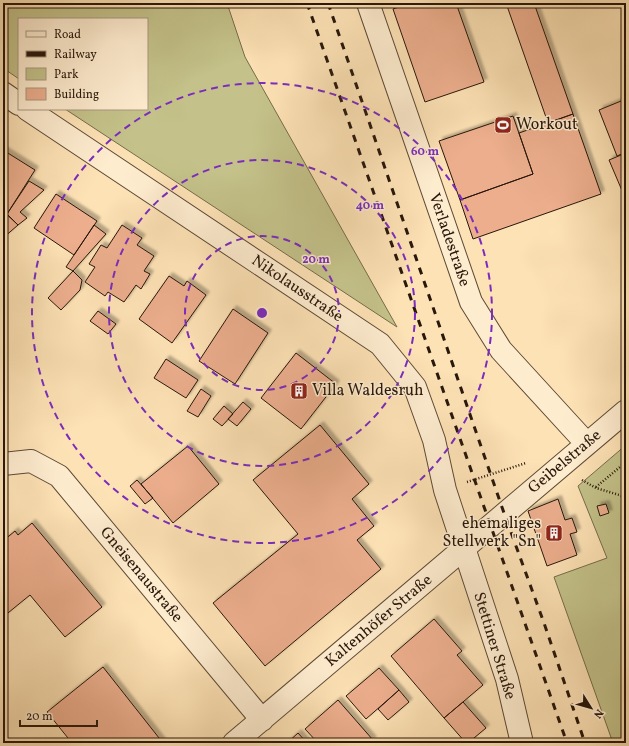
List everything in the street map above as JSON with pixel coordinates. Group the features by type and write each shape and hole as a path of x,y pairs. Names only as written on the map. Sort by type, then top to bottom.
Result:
{"street":[{"name":"Verladestraße","path":"368,3 471,302 501,350 588,444"},
{"path":"3,93 18,103"},
{"name":"Nikolausstraße","path":"29,110 380,344 415,387 434,440 445,490 463,549"},
{"name":"Geibelstraße","path":"522,498 626,411"},
{"name":"Gneisenaustraße","path":"3,464 31,461 59,476 262,720"},
{"name":"Kaltenhöfer Straße","path":"234,743 522,498"},
{"name":"Stettiner Straße","path":"463,549 506,679 522,743"}],"path":[{"path":"596,488 626,462"},
{"path":"445,490 526,463"}],"green space":[{"path":"3,3 227,3 245,57 397,327 67,110 148,110 148,18 18,18 18,78 3,68"},
{"path":"626,445 626,743 613,743 554,577 607,558 578,486"}],"building":[{"path":"410,3 456,3 484,82 425,102 393,9"},
{"path":"506,3 534,3 573,114 548,123"},
{"path":"626,99 626,152 617,156 599,110"},
{"path":"573,114 601,194 473,239 460,200 533,174 519,133"},
{"path":"513,116 533,174 460,200 439,141"},
{"path":"3,150 35,170 7,214 3,211"},
{"path":"626,153 626,200 609,160"},
{"path":"29,181 44,190 20,212 27,218 18,225 7,214"},
{"path":"56,194 97,221 74,255 34,228"},
{"path":"3,211 18,225 3,238"},
{"path":"94,225 106,234 73,271 66,267"},
{"path":"122,225 142,238 137,245 154,256 144,271 150,274 141,289 136,285 124,302 108,292 105,296 85,282 95,267 89,264 101,245 107,248"},
{"path":"73,271 82,280 80,290 61,310 48,298"},
{"path":"169,276 184,286 187,281 206,295 172,343 139,319"},
{"path":"233,309 268,333 235,384 199,361"},
{"path":"98,311 116,324 108,334 90,321"},
{"name":"Villa Waldesruh","path":"296,353 336,384 301,429 261,398"},
{"path":"166,359 198,380 186,398 154,378"},
{"path":"201,389 211,396 198,417 187,411"},
{"path":"243,402 251,409 237,426 228,419"},
{"path":"224,406 233,414 222,426 213,419"},
{"path":"320,425 369,484 352,499 374,526 357,540 381,569 265,666 213,603 298,534 253,480"},
{"path":"188,446 219,484 173,523 141,484"},
{"path":"137,480 153,498 145,504 130,486"},
{"name":"ehemaliges Stellwerk \"Sn\"","path":"558,499 565,520 572,518 577,532 570,534 577,555 547,566 528,511"},
{"path":"606,504 609,513 600,516 597,506"},
{"path":"32,523 102,607 65,637 30,595 3,617 3,541 15,531 18,535"},
{"path":"434,619 462,651 457,655 483,685 444,718 391,656"},
{"path":"103,667 163,743 72,743 47,712"},
{"path":"379,668 399,690 366,719 346,696"},
{"path":"399,690 409,702 388,720 378,709"},
{"path":"338,700 373,740 369,743 318,743 305,729"},
{"path":"463,702 486,728 468,743 466,743 444,718"},
{"path":"298,733 307,743 287,743"}],"railway":[{"path":"307,3 567,743"},
{"path":"328,3 585,743"}],"place":[{"name":"Workout","path":"503,125"},
{"name":"Villa Waldesruh","path":"299,391"},
{"name":"ehemaliges Stellwerk \"Sn\"","path":"554,533"}]}
